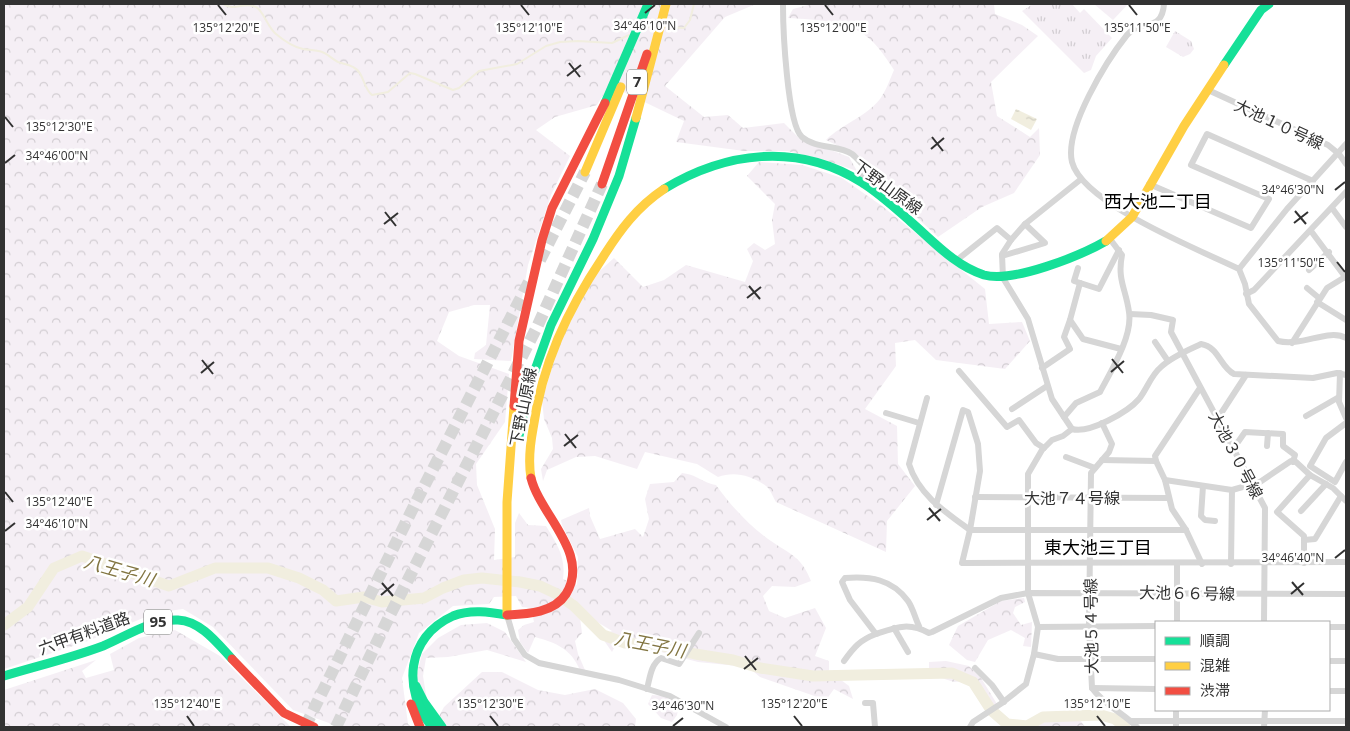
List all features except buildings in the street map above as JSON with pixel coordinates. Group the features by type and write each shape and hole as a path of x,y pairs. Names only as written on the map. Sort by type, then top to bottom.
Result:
{"main road":[{"name":"7","path":"585,172 595,152 650,4"},
{"path":"507,614 507,502 519,341 524,314 552,208 614,84 650,4"},
{"name":"7","path":"602,184 665,4"},
{"path":"507,502 522,421 538,359 551,324 593,238 619,176 651,68 665,4"},
{"path":"1003,278 1065,259 1110,239 1132,217 1149,184 1208,90 1261,10 1269,4"},
{"name":"下野山原線","path":"412,678 419,648 431,632 447,620 484,610 507,614 532,615 545,611 560,601 568,591 573,579 574,568 570,554 562,536 544,510 528,469 539,387 565,316 616,237 637,210 666,186 694,169 730,158 765,155 806,160 846,173 881,198 957,260 974,271 1003,278"},
{"name":"六甲有料道路","path":"4,676 102,646 153,623 178,620 190,623 207,633 284,713 314,727"},
{"path":"412,678 408,691 414,717 420,727"},
{"path":"412,678 411,690 417,706 432,727"},
{"path":"412,678 424,702 442,727"},
{"name":"95","path":"284,713 303,727"},
{"name":"95","path":"284,713 324,727"}],"street":[{"path":"1164,4 1162,17 1158,21 1128,33 1091,92 1076,130 1073,144 1072,161 1080,180 1091,190 1132,217 1239,269 1245,284 1249,304 1269,332 1278,340 1292,343 1334,334 1346,338"},
{"path":"783,5 783,28 792,120 801,136 820,146 852,153 863,165 863,185"},
{"name":"大池１０号線","path":"1208,90 1328,145 1339,154 1346,164"},
{"path":"1149,184 1251,228 1269,199 1191,165 1207,134 1313,181"},
{"path":"1239,269 1287,208 1339,154 1346,144"},
{"path":"1080,180 1025,224 1011,240 1002,256 1003,278 1028,319 1052,399 1072,429 1081,432 1102,423 1130,407 1140,398 1159,368 1168,361 1201,344 1207,345 1220,356 1229,371 1246,375 1313,378 1343,374 1339,397 1346,418"},
{"path":"1246,294 1254,290 1346,192"},
{"path":"1332,208 1346,227"},
{"path":"1002,256 1044,243 1025,224"},
{"path":"957,260 997,228 1011,240"},
{"path":"1292,343 1327,288 1346,277 1329,252 1311,231"},
{"path":"1064,417 1076,402 1100,392 1121,349 1130,314 1119,271 1122,255 1110,239"},
{"path":"1078,268 1074,281 1099,289 1119,250"},
{"path":"1309,270 1329,252"},
{"path":"1042,368 1070,349 1064,336 1080,283"},
{"path":"1307,288 1318,300 1346,320"},
{"name":"大池３０号線","path":"1130,314 1150,315 1173,320 1171,332 1218,418 1265,511 1264,621"},
{"path":"1070,320 1083,339 1121,349"},
{"path":"1155,342 1168,361"},
{"path":"959,371 1007,427 1020,420 1036,443 1044,448"},
{"path":"1218,418 1246,375"},
{"path":"1012,409 1047,386"},
{"path":"1200,388 1155,456 1165,480 1172,510 1186,530 1202,564"},
{"path":"1306,416 1339,397"},
{"path":"926,398 909,464 912,474 922,490 936,505 970,530 1186,530"},
{"path":"936,505 963,410 968,412 978,444 980,470 970,530 962,563 1232,564 1346,562"},
{"path":"886,413 919,423"},
{"name":"大池５４号線","path":"1102,423 1112,444 1091,473 1089,626 1092,688 1096,695 1137,727"},
{"path":"1346,423 1326,438 1310,466 1335,482 1346,462"},
{"path":"970,727 973,722 1004,702 1026,684 1034,654 1038,627 1028,593 1028,474 1044,448 1052,440 1063,436 1072,429"},
{"path":"1165,480 1232,490 1252,485 1293,462 1295,455 1283,446 1283,434 1246,432 1238,442 1232,445"},
{"path":"1267,446 1268,433"},
{"path":"1066,457 1095,468"},
{"path":"1102,460 1156,461"},
{"path":"1293,462 1326,484 1344,499 1315,540 1304,540"},
{"path":"1278,512 1310,475"},
{"path":"1301,511 1326,484"},
{"path":"1203,486 1201,516 1206,520 1215,521"},
{"path":"1232,490 1232,564"},
{"name":"大池７４号線","path":"975,497 1169,498"},
{"path":"1265,511 1278,512 1304,536 1304,563"},
{"path":"1176,621 1177,564"},
{"path":"844,661 855,645 863,639 894,628 919,626 909,603 901,594 880,579 858,577 844,580 842,582 850,600 876,634"},
{"name":"大池６６号線","path":"919,626 928,633 932,632 1001,598 1028,593 1346,594"},
{"path":"507,614 509,627 517,643 525,655 539,664 619,680 670,696 726,727"},
{"path":"1038,627 1155,626"},
{"path":"1330,627 1346,627"},
{"path":"894,628 908,652"},
{"path":"647,689 651,671 656,661 661,658 679,664 699,633"},
{"path":"1034,654 1058,659 1155,659"},
{"path":"1330,661 1346,661"},
{"path":"975,668 992,685 1004,702"},
{"path":"1092,688 1155,689"},
{"path":"1330,691 1346,691"},
{"path":"865,703 873,703 875,727"},
{"path":"1176,711 1176,724"},
{"path":"1264,724 1265,711"},
{"path":"1131,721 1176,724 1264,724 1346,721"}],"green space":[{"path":"4,4 756,4 725,17 665,86 704,117 728,115 743,128 784,123 799,138 849,157 857,171 825,160 787,151 744,151 676,142 684,121 609,85 597,105 555,117 536,130 570,156 551,195 528,265 511,361 474,359 475,353 486,345 490,305 474,305 449,312 437,341 459,356 509,374 505,422 476,464 477,485 495,529 494,560 515,557 515,523 519,513 528,525 546,526 562,557 563,579 577,585 578,557 561,520 589,508 590,516 600,539 635,529 643,537 649,519 645,499 650,484 674,482 682,473 692,475 716,485 750,524 766,538 791,554 804,567 811,581 795,587 772,586 763,596 769,611 785,618 815,608 826,628 815,656 829,661 829,671 849,686 853,699 834,689 826,700 760,677 748,667 698,662 664,653 621,635 612,652 605,642 606,633 612,631 594,620 580,618 582,633 575,641 585,670 580,670 568,652 543,639 535,637 528,653 520,642 518,630 524,625 534,622 531,608 522,607 516,596 494,597 489,604 453,606 419,633 402,678 408,724 411,727 340,727 293,710 213,627 183,609 155,613 88,641 4,669"},
{"path":"812,4 994,4 995,14 1022,25 1038,36 991,82 997,116 1030,137 1039,128 1040,155 1014,193 982,207 938,237 898,200 871,182 866,174 863,158 826,140 839,129 868,111 880,99 894,70 873,42 855,29 834,22 788,18 793,9"},
{"path":"1033,4 1072,4 1080,13 1084,9 1112,38 1096,56 1091,70 1084,73 1022,11"},
{"path":"1094,4 1128,4 1113,20"},
{"path":"1175,31 1191,41 1194,49 1190,54 1183,57 1166,47"},
{"path":"759,162 802,165 842,178 882,206 985,289 989,324 1022,322 1030,341 1005,369 936,360 915,340 895,343 896,366 865,409 897,426 898,464 915,486 887,521 886,552 776,502 767,487 754,479 736,474 718,477 697,464 645,452 637,469 595,456 576,457 547,470 543,481 541,469 553,449 552,438 544,419 542,401 569,318 594,276 614,258 643,287 664,280 686,265 745,282 753,261 747,249 754,243 765,250 775,244 772,220 775,204 747,176"},
{"path":"1024,598 1025,602 1015,607 1013,613 1021,625 1032,622 1031,647 1023,646 1025,638 1011,630 988,640 975,662 967,660 949,645 958,626 1001,601"},
{"path":"487,623 505,632 526,662 487,650 448,657 426,658 423,676 427,700 424,698 416,677 422,654 438,638 461,625"},
{"path":"175,630 220,656 291,727 4,727 4,690 96,660 82,671 86,678 114,670 110,654 139,638"},
{"path":"946,661 969,666 981,678 997,704 987,710 972,684 964,681 954,682 929,674 929,662"},
{"path":"482,672 502,672 538,690 565,695 595,689 623,703 636,719 635,727 447,727 438,718 444,707"},
{"path":"652,695 665,696 679,703 677,715 672,722 661,718 648,704"},
{"path":"1044,719 1080,720 1085,727 1008,727 1022,721"}],"water":[{"path":"1016,109 1037,119 1031,130 1011,119"}],"waterway":[{"path":"223,4 232,7 247,5 256,7 273,31 285,41 300,48 322,52 338,62 357,69 372,95 388,92 410,73 453,90 459,88 479,71 517,64 546,46 560,42 578,41 612,43 629,35"},
{"path":"666,27 684,28 690,20 694,4"},
{"path":"645,28 657,25"},
{"name":"八王子川","path":"4,625 28,607 54,568 82,556 169,586 215,568 268,568 299,578 323,590 336,601 364,597 382,602 424,598 464,580 482,578 540,586 557,594 574,606 603,635 625,643 663,646 695,654 733,660 760,668 813,676 952,673 973,682 991,710 1007,724 1027,726 1043,717 1101,715 1115,719 1125,727"}],"tunnel":[{"path":"540,260 585,172"},
{"path":"336,727 390,615 537,327 602,184"},
{"path":"305,727 415,504 531,278"}],"traffic: fast":[{"path":"605,103 648,4"},
{"path":"1224,65 1261,10 1269,4"},
{"path":"519,436 530,384 551,325 593,239 619,176 636,118"},
{"path":"664,189 687,176 736,160 761,157 787,157 812,161 837,169 868,186 963,266 984,275 1012,275 1046,267 1080,254 1106,241"},
{"path":"432,727 422,712 416,697 413,681 418,651 426,637 437,625 453,616 466,612 507,615"},
{"path":"4,676 103,646 139,629 168,620 186,621 194,624 215,640 232,659"},
{"path":"416,686 424,702 442,727"}],"traffic: slow":[{"path":"636,118 666,4"},
{"path":"1106,241 1132,217 1184,126 1224,65"},
{"path":"585,172 621,87"},
{"path":"531,478 530,447 537,405 550,360 567,318 590,277 623,228 645,203 664,189"},
{"path":"507,615 507,502 514,406"}],"traffic: jam":[{"path":"602,184 647,54"},
{"path":"514,406 519,341 542,240 552,208 605,103"},
{"path":"507,615 540,611 555,605 566,594 572,579 572,564 568,549 536,492 531,478"},
{"path":"232,659 284,713 314,727"},
{"path":"411,704 420,727"}],"district":[{"name":"西大池二丁目","path":"1158,202"},
{"name":"東大池三丁目","path":"1098,548"}]}
